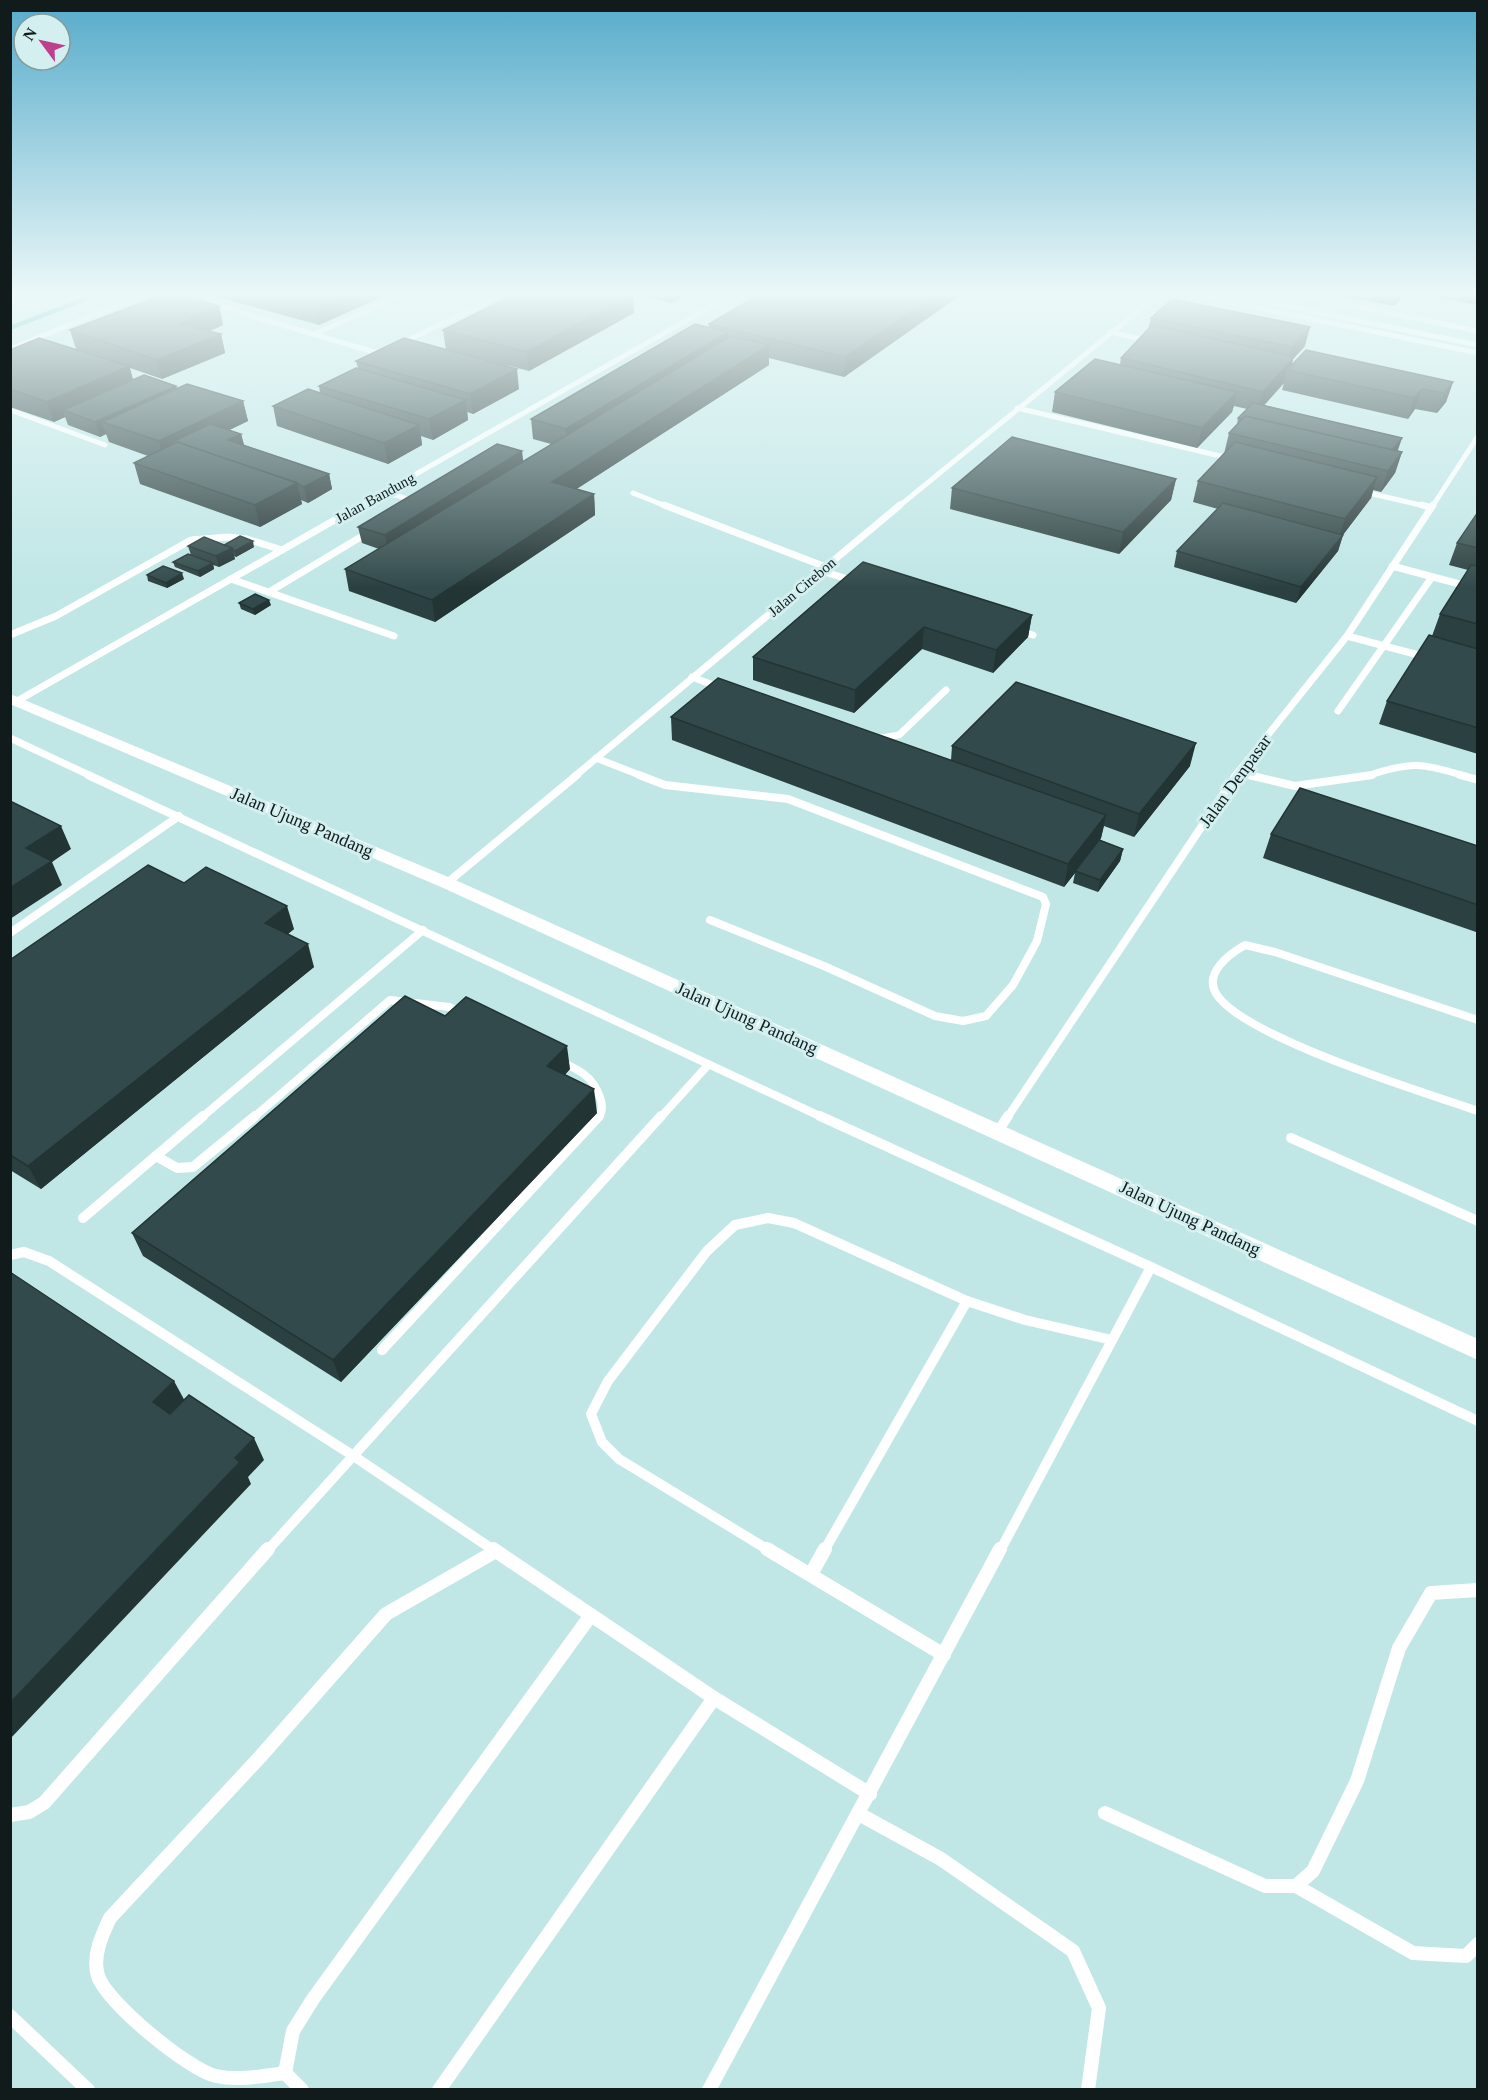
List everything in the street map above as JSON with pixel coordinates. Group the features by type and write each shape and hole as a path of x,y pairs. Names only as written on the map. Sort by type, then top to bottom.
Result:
{"street":[{"name":"Jalan Ujung Pandang","path":"14,700 447,883 1478,1350"}],"lane":[{"name":"Jalan Bandung","path":"14,700 562,392"},
{"name":"Jalan Cirebon","path":"447,883 1037,392"},
{"path":"1017,408 1235,460"},
{"path":"10,410 105,445"},
{"name":"Jalan Denpasar","path":"998,1131 1238,772 1347,636 1429,507 1478,436"},
{"path":"1351,488 1429,507"},
{"path":"633,493 866,584"},
{"path":"382,495 396,495 410,500 409,508 399,514"},
{"path":"269,592 379,526"},
{"path":"10,635 56,616 190,540 228,537 247,539 282,550"},
{"path":"1392,566 1478,589"},
{"path":"1338,711 1432,577"},
{"path":"231,579 394,636"},
{"path":"1011,628 1033,635"},
{"path":"1347,636 1436,660"},
{"path":"692,677 725,689"},
{"path":"867,739 899,735 946,690"},
{"path":"10,738 708,1065 1151,1267 1478,1421"},
{"path":"596,758 665,785 788,799 1043,897 1046,904 1037,941 1013,985 986,1016 963,1022 935,1016 824,966 710,920"},
{"path":"1238,772 1295,786 1365,777 1402,764 1431,766 1478,780"},
{"path":"10,933 179,816"},
{"path":"83,1218 423,930"},
{"path":"1478,1020 1275,952 1245,945 1225,957 1214,980 1215,993 1228,1006 1253,1023 1322,1053 1478,1111"},
{"path":"156,1156 179,1170 189,1170 199,1164 390,1000 449,1007 475,1019"},
{"path":"382,1350 602,1113 603,1103 587,1076 550,1057"},
{"path":"10,1815 29,1812 44,1803 352,1455 708,1065"},
{"path":"1291,1138 1478,1221"},
{"path":"944,1655 637,1472 607,1450 600,1440 591,1414 608,1381 707,1251 735,1225 768,1218 794,1223 967,1301 1025,1320 1112,1340"},
{"path":"10,1255 24,1252 49,1262 352,1455 714,1698 870,1794"},
{"path":"709,2090 1151,1267"},
{"path":"811,1574 967,1301"},
{"path":"285,2073 248,2078 208,2075 153,2038 112,1995 98,1979 96,1951 110,1918 260,1757 386,1614 496,1551"},
{"path":"1296,1886 1313,1871 1357,1781 1399,1648 1431,1593 1478,1590"},
{"path":"285,2073 293,2031 313,1999 591,1615"},
{"path":"439,2090 714,1698"},
{"path":"1105,1813 1265,1886 1296,1886 1413,1953 1467,1956 1478,1944"},
{"path":"859,1814 941,1859 1073,1951 1099,2008 1088,2090"},
{"path":"10,2016 88,2090"},
{"path":"285,2073 302,2090"}],"shaded area":[{"path":"11,392 1477,392 1477,2089 11,2089"}],"building":[{"path":"19,392 70,392 47,402"},
{"path":"105,392 162,392 95,422 63,410"},
{"path":"169,392 213,392 243,401 159,441 102,422"},
{"path":"302,392 317,392 419,425 384,443 273,406"},
{"path":"339,392 438,392 466,400 429,419"},
{"path":"578,392 628,392 566,429 531,419"},
{"path":"638,392 695,392 552,482 594,494 432,600 345,569"},
{"path":"1055,392 1237,392 1202,428"},
{"path":"1387,392 1419,392 1414,398"},
{"path":"1253,403 1402,438 1392,450 1245,416 1242,419 1238,418"},
{"path":"1245,416 1402,452 1388,471 1229,433"},
{"path":"210,424 241,434 228,440 329,474 304,487 172,442"},
{"path":"1012,437 1176,479 1123,532 952,488"},
{"path":"177,442 297,483 255,505 134,463"},
{"path":"1235,442 1377,477 1345,519 1198,481"},
{"path":"497,444 522,451 385,535 358,527"},
{"path":"1223,503 1343,535 1301,587 1177,551"},
{"path":"1478,512 1478,548 1457,543"},
{"path":"240,536 253,541 235,551 224,545"},
{"path":"204,537 232,548 216,556 188,546"},
{"path":"188,554 213,563 198,571 173,562"},
{"path":"863,562 1032,615 996,650 924,627 855,690 753,657"},
{"path":"1471,565 1478,566 1478,624 1440,614"},
{"path":"163,566 182,573 166,583 147,575"},
{"path":"255,594 269,600 253,609 239,603"},
{"path":"1429,635 1478,649 1478,728 1387,701"},
{"path":"718,678 1106,815 1068,864 671,717"},
{"path":"1016,682 1196,743 1139,814 952,746"},
{"path":"1300,788 1478,846 1478,905 1271,834"},
{"path":"10,801 61,826 26,848 52,861 10,888"},
{"path":"1099,840 1123,849 1100,880 1075,871"},
{"path":"148,865 184,883 206,867 287,906 265,923 308,944 28,1166 10,1155 10,960"},
{"path":"405,996 445,1016 466,997 567,1046 547,1066 594,1089 333,1360 132,1233"},
{"path":"10,1272 174,1381 153,1402 170,1414 189,1395 254,1438 235,1458 240,1462 10,1703"}]}
